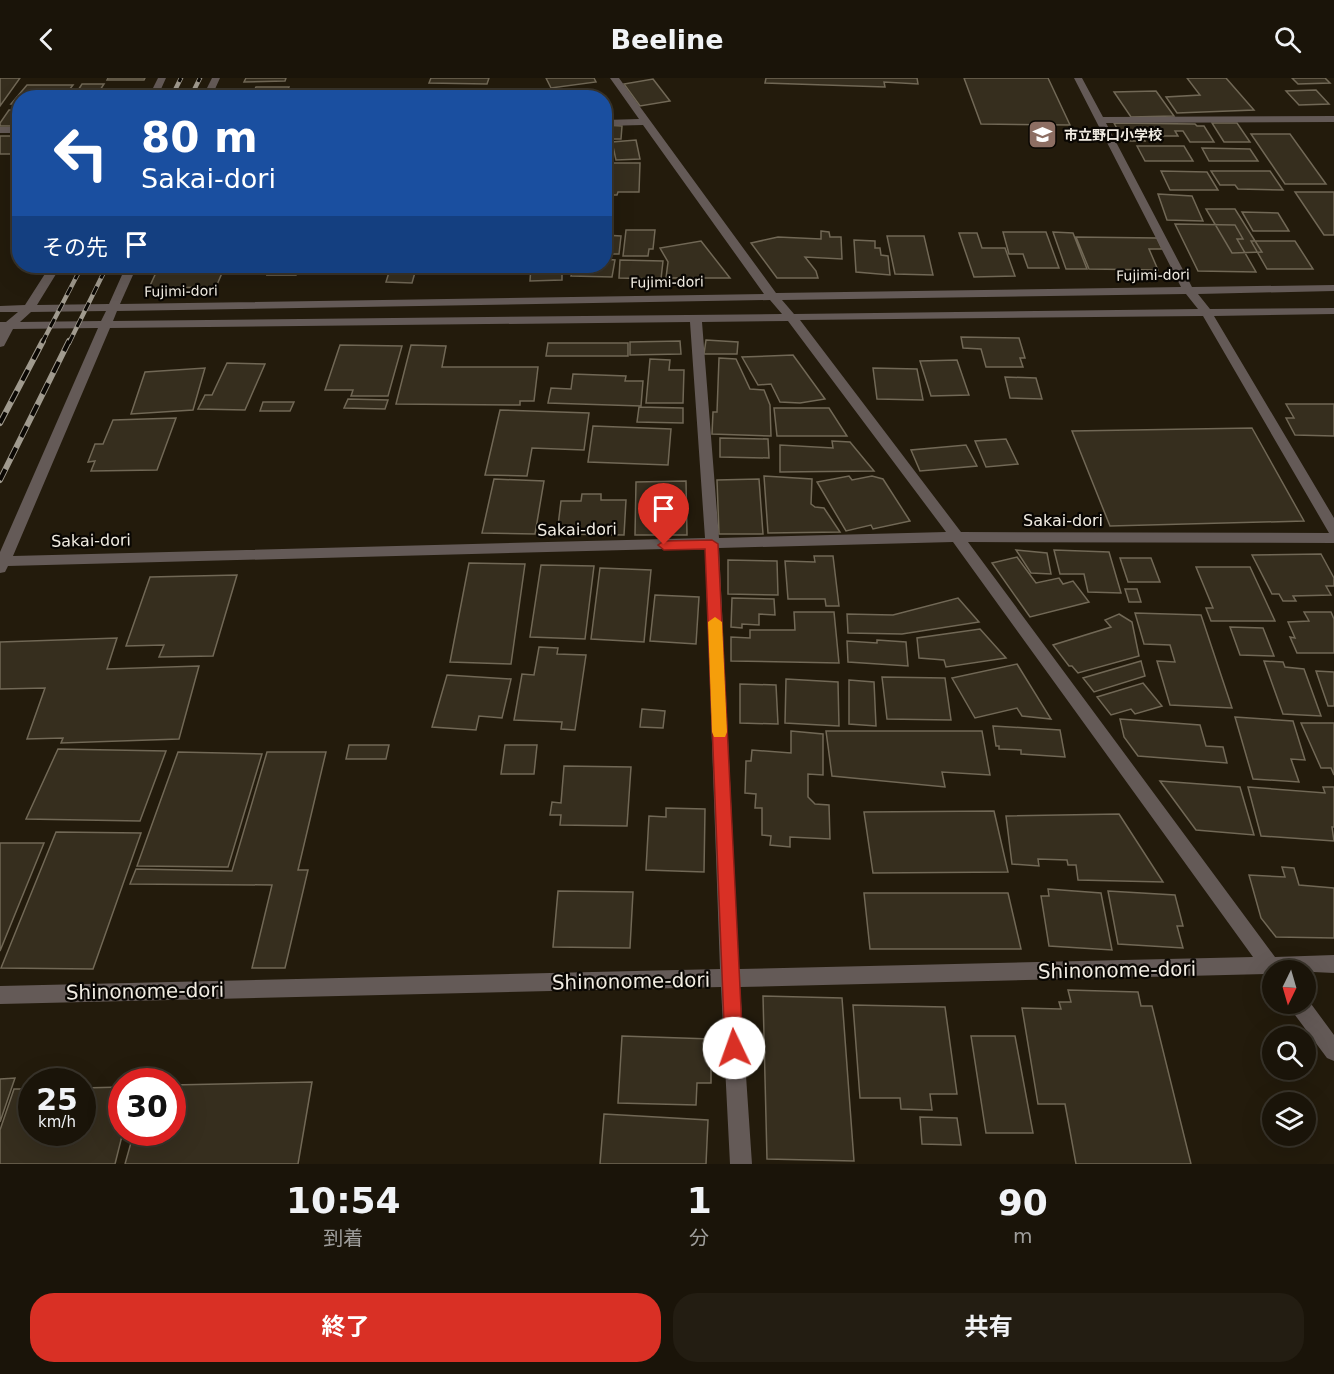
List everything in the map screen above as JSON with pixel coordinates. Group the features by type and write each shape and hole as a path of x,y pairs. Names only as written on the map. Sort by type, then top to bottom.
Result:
{"street":[{"path":"614,78 771,295 792,318 957,537 1266,960"},
{"path":"1078,78 1188,290 1207,313 1334,530"},
{"path":"1100,120 1334,118"},
{"path":"612,123 648,122"},
{"path":"0,343 5,326 29,308 50,273"},
{"path":"1,563 128,273"},
{"name":"Fujimi-dori","path":"0,309 771,295 1334,288"},
{"name":"Fujimi-dori","path":"5,326 1334,311"},
{"path":"696,319 712,544 730,978 741,1164"},
{"name":"Sakai-dori","path":"1,563 957,537 1334,538"},
{"name":"Shinonome-dori","path":"1316,965 1334,964"},
{"name":"Shinonome-dori","path":"0,995 730,978 1262,969"},
{"path":"1306,1014 1334,1051"}],"building":[{"path":"0,78 20,78 0,106"},
{"path":"108,78 145,78 144,80 107,80"},
{"path":"246,78 286,78 285,81 244,82"},
{"path":"431,78 489,78 487,84 429,83"},
{"path":"546,78 594,78 596,82 551,88"},
{"path":"766,78 917,78 918,84 884,82 885,87 765,83"},
{"path":"964,78 1048,78 1070,125 981,124"},
{"path":"1187,78 1226,78 1254,110 1177,113 1166,97 1200,95"},
{"path":"1292,78 1325,78 1330,83 1298,84"},
{"path":"653,79 670,101 640,106 624,84"},
{"path":"82,84 104,84 100,90 78,90"},
{"path":"27,85 73,85 69,90 23,90"},
{"path":"256,87 289,87 288,90 254,90"},
{"path":"1316,90 1329,104 1299,105 1286,91"},
{"path":"1156,91 1174,116 1131,117 1114,92"},
{"path":"9,110 12,110 12,126 0,126"},
{"path":"1114,123 1195,124 1204,126 1214,142 1190,142 1183,131 1175,131 1178,136 1142,136 1145,141 1124,141"},
{"path":"1212,123 1237,123 1250,142 1224,142"},
{"path":"612,125 622,126 621,139 612,139"},
{"path":"1251,134 1290,134 1326,184 1285,184"},
{"path":"0,136 12,136 12,154 0,154"},
{"path":"636,140 640,159 616,160 612,142"},
{"path":"1137,146 1184,146 1193,161 1145,161"},
{"path":"1202,148 1250,149 1258,161 1209,161"},
{"path":"612,163 640,163 639,192 618,192 617,195 612,195"},
{"path":"1161,171 1207,172 1218,190 1170,190"},
{"path":"1211,171 1270,171 1283,190 1238,189 1235,185 1220,185"},
{"path":"1295,192 1334,192 1334,235 1324,235"},
{"path":"1158,194 1192,196 1203,221 1167,220"},
{"path":"1206,209 1235,209 1262,252 1232,253"},
{"path":"1242,212 1278,213 1289,231 1253,231"},
{"path":"1175,224 1235,225 1243,239 1237,239 1256,272 1198,271"},
{"path":"626,230 655,230 653,249 649,249 648,256 623,256"},
{"path":"821,231 829,232 830,237 841,237 842,259 805,257 816,271 818,278 777,278 751,243 778,237 821,239"},
{"path":"1003,232 1046,232 1059,268 1028,268 1023,254 1009,254"},
{"path":"1053,232 1073,233 1087,269 1066,269"},
{"path":"959,233 977,233 982,248 1005,248 1015,276 974,277"},
{"path":"612,235 621,236 619,254 612,254"},
{"path":"887,236 924,236 933,275 895,274"},
{"path":"1076,237 1157,238 1162,249 1149,249 1158,270 1089,269"},
{"path":"854,240 875,241 875,248 880,248 881,255 888,256 890,275 856,272"},
{"path":"701,241 730,278 666,278 668,262 660,248"},
{"path":"1251,241 1295,241 1313,269 1267,269"},
{"path":"612,260 615,260 612,277 571,276 572,273 612,273"},
{"path":"620,260 663,261 661,279 619,278"},
{"path":"156,273 222,273 216,287 149,288"},
{"path":"268,273 297,273 296,275 267,275"},
{"path":"389,273 415,273 412,283 386,282"},
{"path":"531,273 562,273 562,280 530,281"},
{"path":"961,337 1019,338 1025,358 1020,358 1023,367 986,367 981,349 963,348"},
{"path":"706,340 738,342 737,354 704,354"},
{"path":"680,341 681,354 630,355 630,342"},
{"path":"548,343 628,343 628,356 546,356"},
{"path":"340,345 402,346 388,396 351,396 353,390 325,390"},
{"path":"411,345 446,346 442,367 538,367 534,401 520,401 520,405 396,404"},
{"path":"793,355 825,399 800,403 780,402 771,384 758,385 742,357"},
{"path":"719,358 736,359 750,389 764,390 770,405 771,436 712,434 713,412 717,412"},
{"path":"650,359 670,360 669,370 684,370 683,403 646,403"},
{"path":"957,360 969,395 931,396 920,361"},
{"path":"227,363 265,364 245,410 198,409 205,395 212,395"},
{"path":"205,368 193,410 131,414 145,372"},
{"path":"873,368 917,369 923,400 877,399"},
{"path":"573,374 626,376 625,381 643,381 641,406 548,403 551,388 571,389"},
{"path":"1005,377 1036,378 1042,399 1010,398"},
{"path":"348,399 388,400 385,409 344,408"},
{"path":"263,402 294,402 290,411 260,411"},
{"path":"1286,404 1334,404 1334,436 1295,435 1286,418 1294,418"},
{"path":"639,407 683,408 683,423 637,422"},
{"path":"774,408 829,408 847,436 777,436"},
{"path":"500,410 589,413 584,450 532,448 527,476 485,475"},
{"path":"176,418 157,470 91,471 95,461 88,462 95,444 103,444 113,420"},
{"path":"593,426 671,429 668,465 588,462"},
{"path":"1252,428 1304,521 1110,526 1072,431"},
{"path":"720,438 768,439 769,458 720,457"},
{"path":"1006,439 1018,464 986,467 975,441"},
{"path":"832,441 850,442 874,471 780,472 780,445 833,448"},
{"path":"966,445 977,466 920,471 911,450"},
{"path":"764,476 812,479 811,504 824,508 840,532 768,533"},
{"path":"849,476 852,480 872,476 883,479 910,521 873,529 871,525 846,531 817,482"},
{"path":"494,479 544,481 535,534 482,533"},
{"path":"759,479 763,534 719,534 717,480"},
{"path":"686,481 687,535 635,535 636,482"},
{"path":"582,494 601,494 601,500 626,500 624,535 557,534 561,501 581,501"},
{"path":"1016,550 1047,553 1051,574 1031,573"},
{"path":"1054,550 1109,552 1121,593 1088,592 1084,574 1060,574"},
{"path":"1321,554 1334,578 1334,586 1326,586 1331,595 1293,596 1296,601 1283,601 1279,594 1272,594 1252,555"},
{"path":"814,556 833,556 839,606 826,606 825,599 788,599 785,561 815,562"},
{"path":"1017,557 1036,583 1059,578 1063,584 1073,581 1089,602 1030,617 992,563"},
{"path":"1120,558 1151,558 1160,582 1128,582"},
{"path":"728,560 777,561 778,595 728,594"},
{"path":"469,563 525,564 511,664 450,662"},
{"path":"541,565 594,566 585,639 530,637"},
{"path":"1196,567 1250,567 1275,621 1211,621 1206,608 1213,608"},
{"path":"600,568 651,570 644,642 591,639"},
{"path":"237,575 213,656 159,657 164,645 126,646 150,577"},
{"path":"1125,589 1137,589 1141,602 1129,602"},
{"path":"655,595 699,597 696,644 650,641"},
{"path":"732,598 774,599 775,615 759,614 759,625 742,624 742,628 731,627"},
{"path":"958,598 979,622 902,634 848,633 847,614 893,615"},
{"path":"794,612 834,612 839,663 731,661 731,637 750,638 750,630 795,630"},
{"path":"1304,612 1331,612 1334,619 1334,653 1297,653 1290,637 1295,638 1288,622 1309,621"},
{"path":"1135,613 1201,615 1232,708 1170,705 1157,661 1175,662 1170,645 1144,644"},
{"path":"1119,614 1132,622 1139,656 1078,673 1072,666 1069,666 1053,645 1111,627 1105,620"},
{"path":"1230,627 1263,628 1274,656 1240,655"},
{"path":"980,629 1006,658 946,667 944,660 919,658 917,638"},
{"path":"117,638 107,669 199,666 179,739 61,743 63,738 27,739 45,688 0,689 0,642"},
{"path":"877,640 906,642 908,666 848,662 847,641 877,643"},
{"path":"539,647 558,648 557,654 586,655 575,730 561,729 562,722 514,720 522,674 534,675"},
{"path":"1141,661 1145,676 1094,692 1083,678"},
{"path":"1264,661 1283,662 1285,667 1304,669 1321,716 1283,714"},
{"path":"1017,664 1051,719 1022,716 1017,708 975,718 952,678"},
{"path":"1316,671 1334,672 1334,706 1328,706"},
{"path":"447,675 511,679 502,718 479,716 476,730 432,727"},
{"path":"882,677 945,678 951,720 887,719"},
{"path":"786,679 838,682 839,726 785,723"},
{"path":"849,680 874,682 876,726 849,724"},
{"path":"1143,683 1162,706 1135,714 1131,709 1111,715 1097,697"},
{"path":"740,684 776,685 778,724 740,723"},
{"path":"642,709 665,711 663,728 640,727"},
{"path":"1235,717 1293,721 1305,760 1291,759 1299,782 1253,779"},
{"path":"1120,719 1200,725 1206,746 1223,747 1227,763 1138,756 1124,737"},
{"path":"1301,723 1334,723 1334,775 1331,768 1321,768"},
{"path":"993,726 1060,730 1065,757 1021,754 1021,750 999,749 999,746 996,746"},
{"path":"791,731 823,734 823,775 808,774 808,797 815,804 829,805 830,839 790,837 790,847 770,845 771,836 762,835 762,808 755,808 756,794 745,793 746,761 751,761 752,750 791,753"},
{"path":"826,731 982,731 990,775 942,772 945,787 832,776"},
{"path":"349,745 389,745 386,759 346,759"},
{"path":"505,745 537,745 534,774 501,774"},
{"path":"58,749 166,751 140,821 26,819"},
{"path":"178,752 262,754 228,867 137,866"},
{"path":"267,752 326,752 298,870 308,870 285,968 252,968 272,885 130,884 136,869 232,871"},
{"path":"564,766 631,767 627,826 560,825 561,815 550,815 552,802 561,803"},
{"path":"1160,781 1240,787 1254,835 1196,830"},
{"path":"1248,787 1325,793 1323,787 1334,787 1334,827 1332,827 1334,841 1261,836"},
{"path":"666,808 705,809 704,872 646,870 649,816 666,817"},
{"path":"994,811 1008,872 873,873 864,812"},
{"path":"1119,814 1163,882 1078,880 1076,865 1068,865 1067,860 1038,859 1039,866 1012,864 1006,816"},
{"path":"56,832 141,833 93,969 1,968"},
{"path":"0,843 44,843 0,951"},
{"path":"1282,867 1294,868 1299,885 1334,888 1334,938 1276,937 1261,918 1249,875 1285,877"},
{"path":"1048,889 1101,893 1112,950 1049,946 1041,896 1049,896"},
{"path":"558,891 633,892 630,948 553,947"},
{"path":"1108,891 1175,895 1183,926 1177,926 1183,948 1118,944"},
{"path":"864,893 1008,893 1021,949 870,949"},
{"path":"1068,990 1138,992 1141,1006 1152,1006 1191,1164 1076,1164 1065,1104 1038,1104 1022,1008 1061,1009 1059,1002 1071,1002"},
{"path":"763,996 842,998 854,1161 767,1159"},
{"path":"853,1005 945,1007 957,1094 930,1094 932,1110 901,1109 900,1098 860,1098"},
{"path":"622,1036 711,1039 711,1083 697,1083 696,1105 618,1103"},
{"path":"971,1036 1015,1036 1033,1133 986,1133"},
{"path":"15,1078 0,1122 0,1079"},
{"path":"312,1082 298,1164 125,1164 130,1146 186,1146 186,1085"},
{"path":"108,1087 108,1146 120,1146 115,1164 0,1164 0,1130 14,1089 18,1089 18,1146 96,1146 96,1088"},
{"path":"604,1114 708,1120 706,1164 600,1164"},
{"path":"920,1117 957,1118 961,1145 922,1144"}],"railway":[{"path":"175,90 181,78"},
{"path":"194,90 200,78"},
{"path":"42,343 78,273"},
{"path":"69,343 104,273"},
{"path":"0,423 43,341"},
{"path":"0,480 69,341"}],"slow traffic":[{"path":"715,622 720,732"}],"place":[{"name":"市立野口小学校","path":"1043,135"}],"route":[{"path":"664,545 712,544 734,1048"}]}
